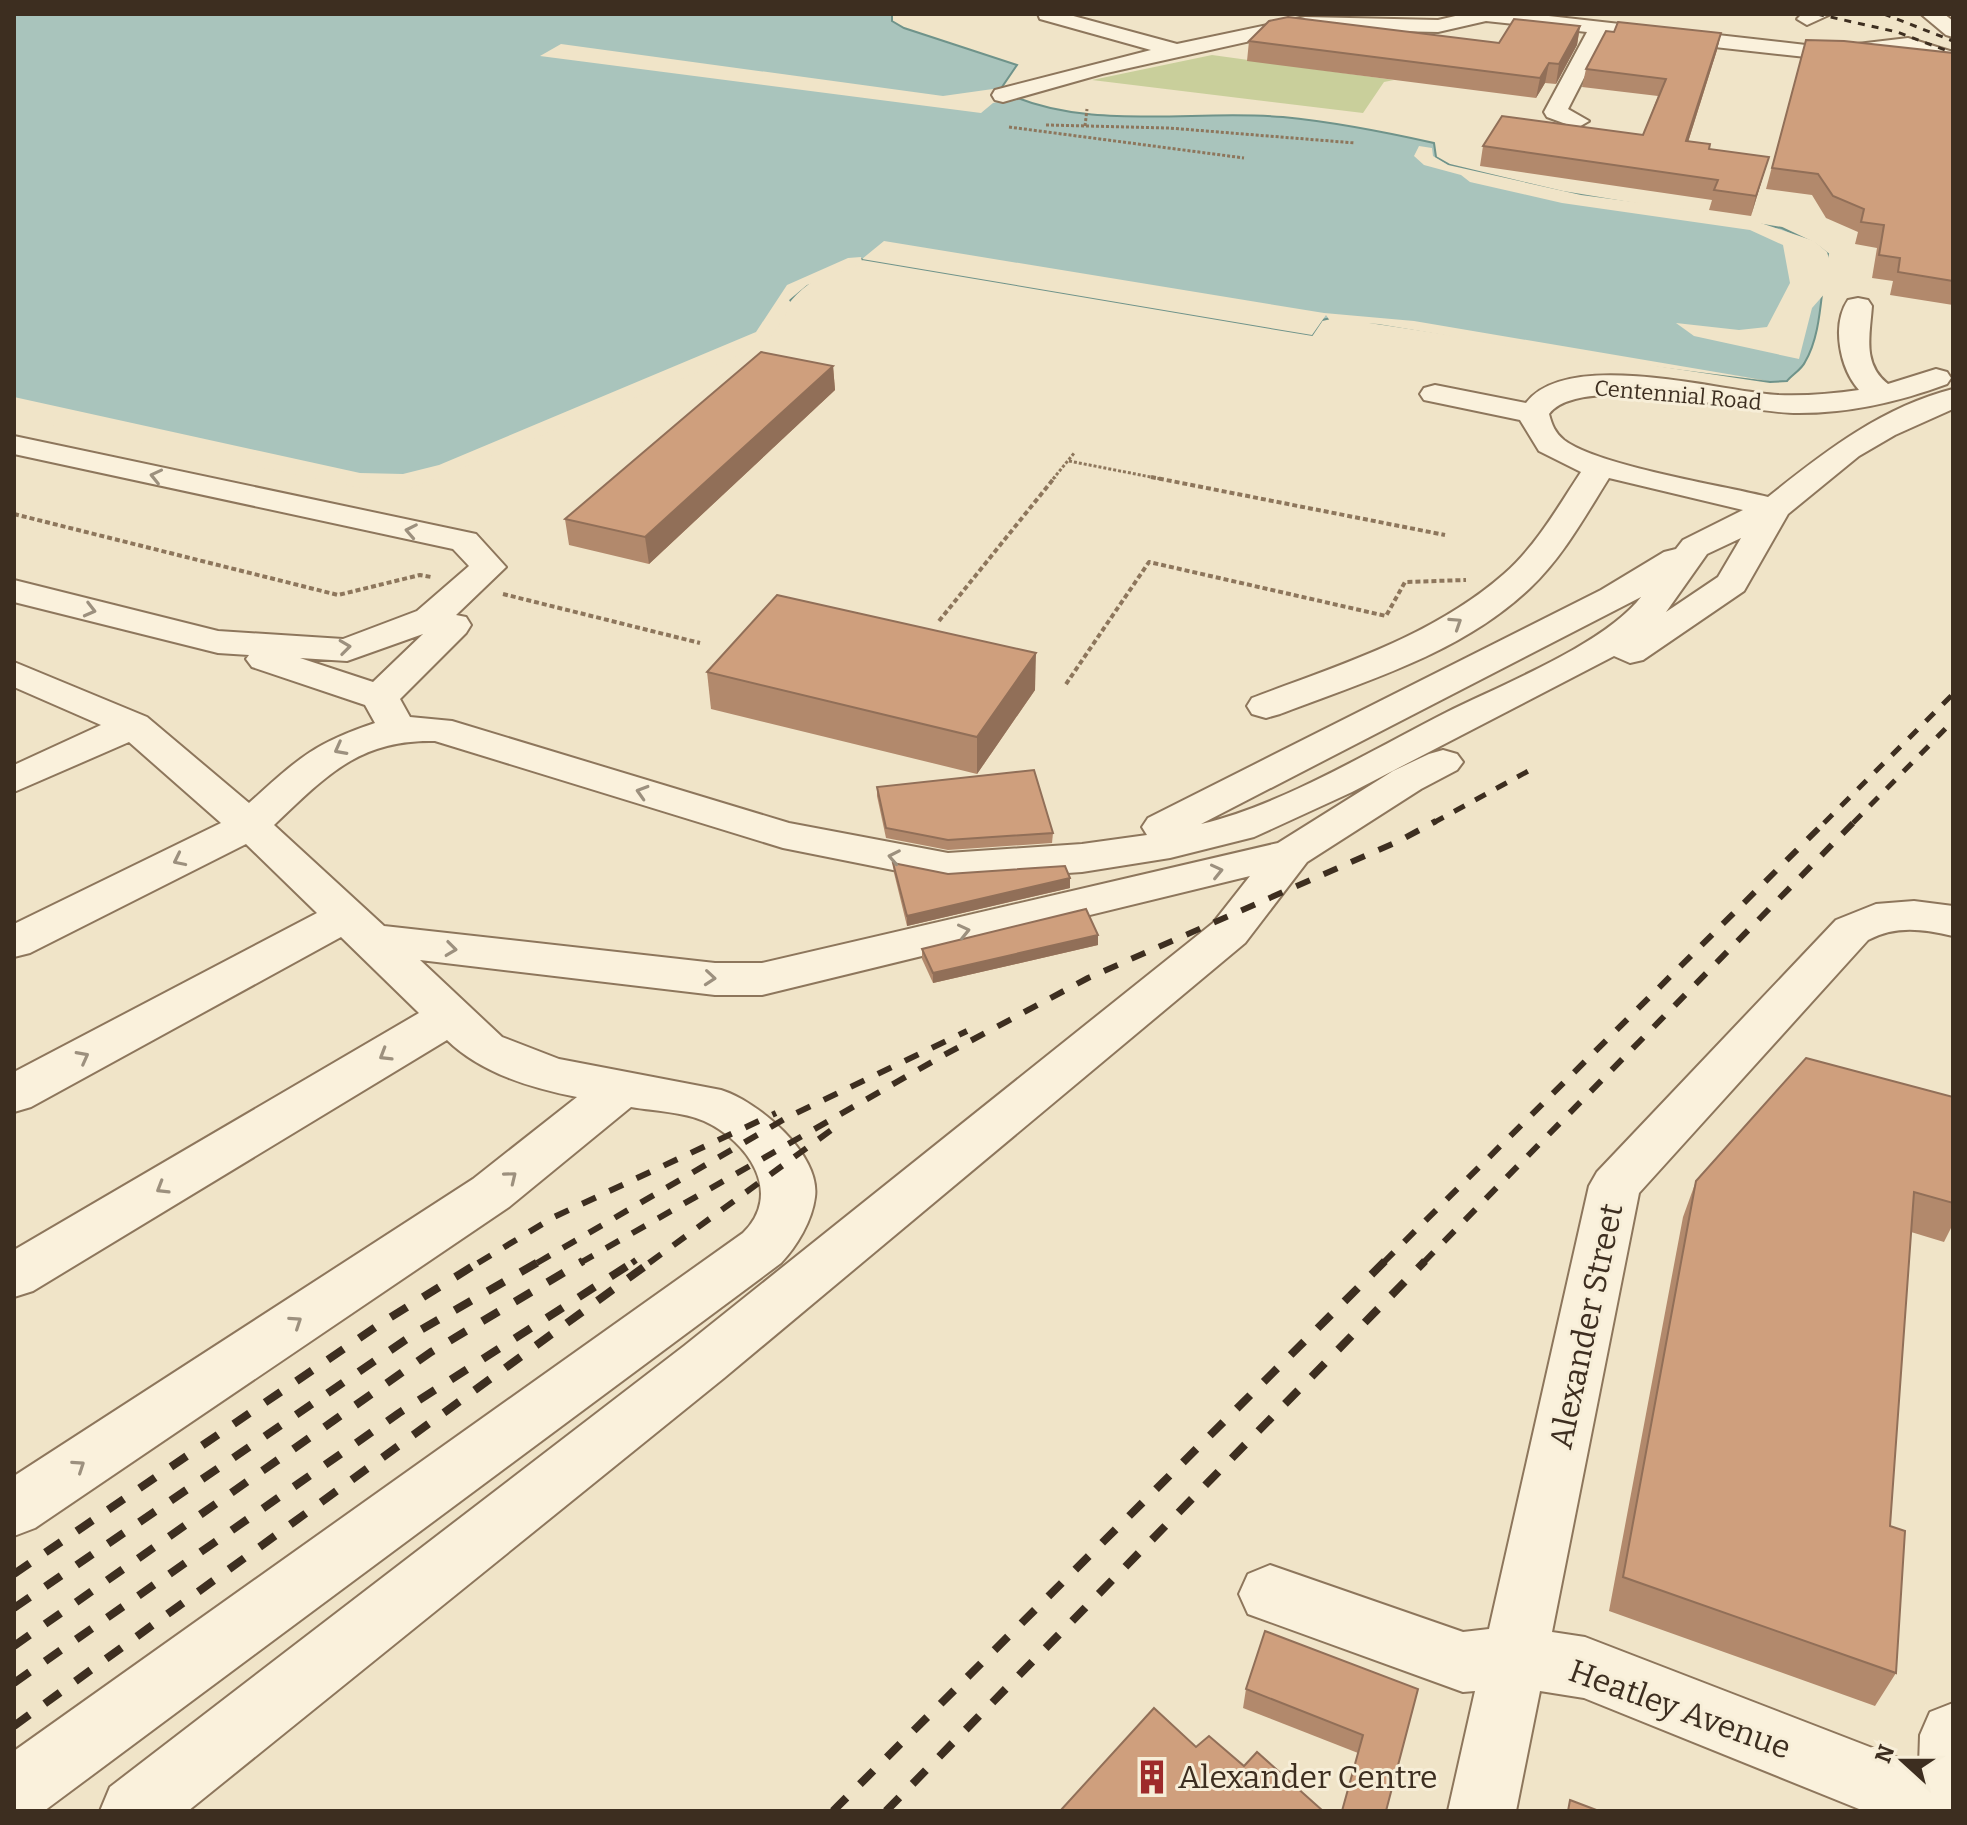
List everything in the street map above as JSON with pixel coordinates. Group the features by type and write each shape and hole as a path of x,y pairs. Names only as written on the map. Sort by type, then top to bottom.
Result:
{"street":[{"path":"1438,26 1486,15 1806,51 1849,51 1937,38 1921,14"},
{"path":"1931,14 1953,28"},
{"path":"1937,14 1953,28"},
{"path":"1047,15 1176,50"},
{"path":"1003,95 1176,50 1305,23 1438,26 1559,40"},
{"path":"1577,121 1555,112 1600,27"},
{"path":"1908,44 1953,59"},
{"path":"1858,306 1855,368 1862,380 1884,396"},
{"name":"Centennial Road","path":"1534,414 1551,395 1592,385 1641,387 1782,404 1884,396 1953,371"},
{"path":"1435,394 1534,414 1536,427 1553,449 1600,468 1774,508"},
{"path":"1082,858 1513,628 1695,547 1774,508 1848,449 1884,428 1953,398"},
{"path":"14,445 464,541 489,567 430,619 347,650 218,642"},
{"path":"1266,706 1417,648 1485,589 1517,581 1544,552 1600,468"},
{"path":"14,1094 360,928 715,979 762,979 1292,853 1407,780 1540,713 1732,584 1774,508"},
{"path":"1082,858 1157,830 1614,598 1695,547"},
{"path":"14,591 218,642 389,713 783,835 948,867 1082,858 1170,845 1239,828 1338,783 1602,648 1647,613 1695,547"},
{"path":"14,942 249,826 320,760 389,713 453,625"},
{"path":"14,673 133,725 360,928 485,1049 527,1068 710,1105 731,1113 747,1125 783,1166 790,1195 776,1234 762,1248 14,1792"},
{"path":"14,780 133,725"},
{"path":"134,1811 704,1362 1229,933 1292,853"},
{"name":"Alexander Street","path":"1482,1811 1615,1186 1852,930 1867,921 1901,914 1953,921"},
{"path":"14,1276 452,1015"},
{"path":"14,1509 491,1193 622,1088"},
{"name":"Heatley Avenue","path":"1270,1594 1463,1662 1516,1657 1585,1668 1950,1811"},
{"path":"1950,1811 1953,1735"}],"path":[{"path":"1085,126 1087,109"},
{"path":"1046,125 1169,128 1355,143"},
{"path":"1009,127 1244,158"},
{"path":"939,621 1075,452"},
{"path":"1069,461 1445,535"},
{"path":"14,514 338,595 420,575 700,643"},
{"path":"1066,684 1149,562 1386,616 1405,582 1485,589"}],"green space":[{"path":"1212,55 1394,80 1384,82 1363,113 1092,80"}],"water":[{"path":"14,14 892,14 892,21 904,28 1017,65 1000,90 1032,103 1102,115 1283,117 1378,131 1434,143 1436,157 1450,165 1563,192 1782,228 1814,243 1828,254 1818,323 1811,350 1802,367 1787,381 1770,382 1336,317 1322,320 1312,335 862,259 807,284 788,303 770,332 403,487 14,413"}],"pier":[{"path":"561,44 943,96 1007,87 1022,97 993,103 981,113 540,56"},
{"path":"1419,146 1432,148 1433,156 1448,165 1581,195 1740,216 1814,241 1827,252 1830,262 1827,291 1812,308 1799,359 1694,336 1676,323 1739,330 1767,327 1790,283 1783,245 1750,230 1562,203 1470,182 1461,175 1424,165 1414,156"},
{"path":"884,241 1324,313 1414,321 1769,381 1565,355 1378,324 1330,321 1326,315 1312,335 862,259"},
{"path":"861,257 862,262 807,285 789,300 792,305 773,334 743,354 404,491 357,487 14,417 14,397 360,473 403,474 439,465 756,332 787,285 848,258"}],"building":[{"path":"1288,17 1499,43 1514,19 1580,26 1559,64 1549,63 1540,78 1249,41 1269,21"},
{"path":"1618,22 1721,33 1686,141 1710,144 1709,149 1769,157 1756,196 1714,190 1718,180 1483,146 1502,116 1643,135 1666,79 1586,69 1606,31 1614,32"},
{"path":"1806,40 1953,53 1953,281 1898,272 1900,258 1879,255 1884,225 1861,222 1864,209 1833,196 1818,174 1772,168"},
{"path":"761,352 833,366 645,537 565,519"},
{"path":"777,595 1036,653 977,737 707,672"},
{"path":"1034,770 1053,833 948,840 886,828 877,787"},
{"path":"893,863 948,874 1065,866 1070,878 907,916"},
{"path":"1086,909 1098,935 933,973 922,949"},
{"path":"1806,1058 1953,1097 1953,1203 1914,1192 1890,1526 1905,1531 1896,1673 1623,1577 1696,1181"},
{"path":"1265,1631 1418,1689 1386,1811 1342,1811 1363,1735 1246,1689"},
{"path":"1154,1708 1196,1747 1209,1736 1244,1766 1257,1752 1323,1811 1060,1811"},
{"path":"1570,1800 1599,1811 1568,1811"}],"railway":[{"path":"1817,14 1897,32 1953,53"},
{"path":"1884,14 1953,41"},
{"path":"1826,821 1953,694"},
{"path":"1853,823 1953,721"},
{"path":"1433,823 1532,769"},
{"path":"580,1263 944,1055 1088,978 1399,841 1436,821"},
{"path":"1383,1263 1826,821"},
{"path":"1423,1263 1855,821"},
{"path":"537,1263 788,1117 967,1031"},
{"path":"478,1263 554,1217 776,1113"},
{"path":"649,1263 834,1128"},
{"path":"633,1263 636,1260"},
{"path":"14,1574 383,1322 481,1261"},
{"path":"14,1608 417,1332 540,1261"},
{"path":"14,1646 431,1352 583,1261"},
{"path":"14,1726 652,1261"},
{"path":"833,1811 1385,1261"},
{"path":"886,1811 1425,1261"},
{"path":"14,1683 399,1413 633,1263"}],"place":[{"name":"Alexander Centre","path":"1152,1777"}]}
